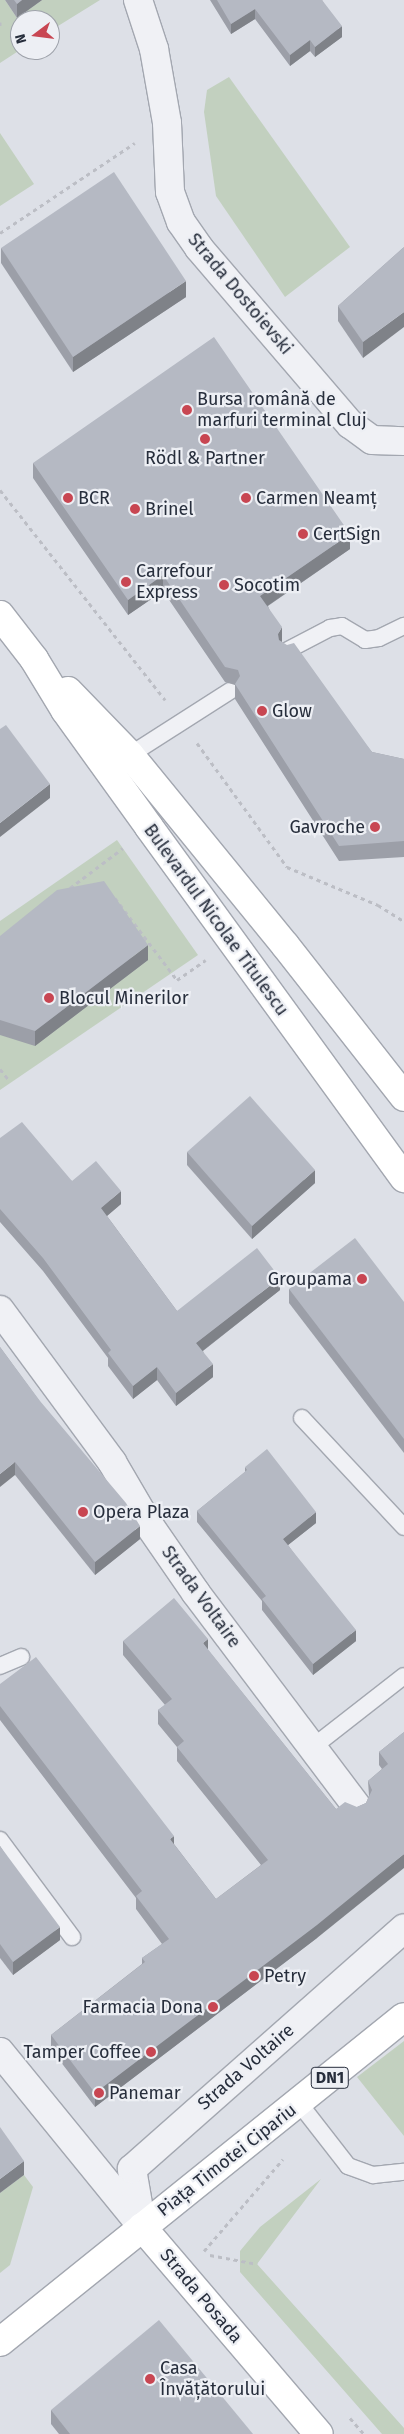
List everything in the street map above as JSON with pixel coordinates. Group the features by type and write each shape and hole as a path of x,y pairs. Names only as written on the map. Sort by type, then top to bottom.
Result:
{"main road":[{"name":"Bulevardul Nicolae Titulescu","path":"0,615 34,659 65,710 149,828 404,1178"},
{"name":"Bulevardul Nicolae Titulescu","path":"34,659 130,756 404,1097"},
{"path":"338,1013 404,1073"},
{"name":"Piața Timotei Cipariu","path":"142,2226 299,2103 404,2017"},
{"name":"DN1","path":"0,2342 142,2226"},
{"name":"Strada Posada","path":"142,2226 319,2434"}],"street":[{"name":"Strada Dostoievski","path":"138,0 154,49 167,123 170,192 181,222 199,248 350,424 372,440 404,441"},
{"name":"Strada Voltaire","path":"0,1310 112,1462 147,1522 196,1593 356,1805"},
{"name":"Strada Voltaire","path":"142,2226 132,2169 404,1928"},
{"path":"0,2052 142,2226"}],"lane":[{"path":"288,650 330,628 342,626 364,640 378,638 404,626"},
{"path":"130,756 230,691"},
{"path":"302,1418 404,1527"},
{"path":"0,1666 21,1657"},
{"path":"313,1747 404,1676"},
{"path":"0,1840 72,1937"},
{"path":"299,2103 348,2166 373,2175 404,2172"}],"path":[{"path":"0,22 0,27"},
{"path":"0,233 167,123"},
{"path":"68,890 149,828"},
{"path":"109,895 117,900 177,980 213,955"},
{"path":"0,1069 9,1080"},
{"path":"202,2253 257,2264"}],"green space":[{"path":"0,0 5,0 12,10 10,10 10,56 0,63"},
{"path":"42,0 100,0 60,25 60,10 28,10"},
{"path":"229,77 350,247 285,297 216,196 204,112 207,90"},
{"path":"0,133 34,184 0,206"},
{"path":"117,840 198,955 0,1090 0,921"},
{"path":"404,2041 404,2136 357,2077"},
{"path":"24,2175 33,2187 10,2265 0,2273 0,2193"},
{"path":"321,2179 257,2264 404,2428 404,2434 382,2434 240,2272 240,2251 260,2227"}],"building":[{"path":"14,0 22,0 17,4"},
{"path":"217,0 322,0 342,26 315,47 310,40 290,55 255,9 231,24"},
{"path":"114,172 186,281 73,357 1,248"},
{"path":"404,247 404,312 363,342 338,306"},
{"path":"214,337 350,534 260,596 282,627 278,634 279,640 287,645 294,643 372,752 404,759 404,841 339,846 235,684 240,676 238,670 225,667 163,575 128,600 33,463"},
{"path":"6,725 50,784 0,823 0,729"},
{"name":"Blocul Minerilor","path":"104,881 148,945 35,1031 0,1020 0,936 57,890"},
{"path":"250,1096 315,1170 252,1226 187,1152"},
{"path":"22,1122 72,1181 96,1161 121,1191 101,1208 177,1311 257,1248 280,1278 196,1343 213,1364 176,1393 157,1367 133,1386 108,1353 111,1350 43,1258 0,1209 0,1138"},
{"path":"355,1238 404,1302 404,1439 289,1289"},
{"name":"Opera Plaza","path":"0,1347 40,1401 126,1503 140,1526 95,1562 15,1462 0,1474"},
{"path":"267,1449 316,1512 283,1539 356,1630 313,1664 262,1599 266,1596 197,1511 247,1470 245,1467"},
{"path":"174,1598 208,1639 203,1643 336,1809 345,1802 357,1807 366,1803 372,1790 368,1781 388,1764 379,1752 404,1732 404,1854 317,1925 95,2093 51,2035 145,1962 142,1958 169,1939 136,1896 142,1891 0,1706 0,1684 36,1657 174,1836 170,1839 216,1899 268,1860 177,1747 184,1741 158,1710 172,1699 123,1641"},
{"path":"0,1846 60,1927 13,1962 0,1944"},
{"path":"0,2127 24,2161 0,2179"},
{"name":"Casa Învățătorului","path":"159,2320 253,2434 70,2434 51,2410"}],"place":[{"name":"Bursa română de marfuri terminal Cluj","path":"187,410"},
{"name":"Rödl & Partner","path":"205,439"},
{"name":"BCR","path":"68,498"},
{"name":"Carmen Neamț","path":"246,498"},
{"name":"Brinel","path":"135,509"},
{"name":"CertSign","path":"303,534"},
{"name":"Carrefour Express","path":"126,582"},
{"name":"Socotim","path":"224,585"},
{"name":"Glow","path":"262,711"},
{"name":"Gavroche","path":"375,827"},
{"name":"Blocul Minerilor","path":"49,998"},
{"name":"Groupama","path":"362,1279"},
{"name":"Opera Plaza","path":"83,1512"},
{"name":"Petry","path":"254,1976"},
{"name":"Farmacia Dona","path":"213,2007"},
{"name":"Tamper Coffee","path":"151,2052"},
{"name":"Panemar","path":"99,2093"},
{"name":"Casa Învățătorului","path":"150,2379"}]}
